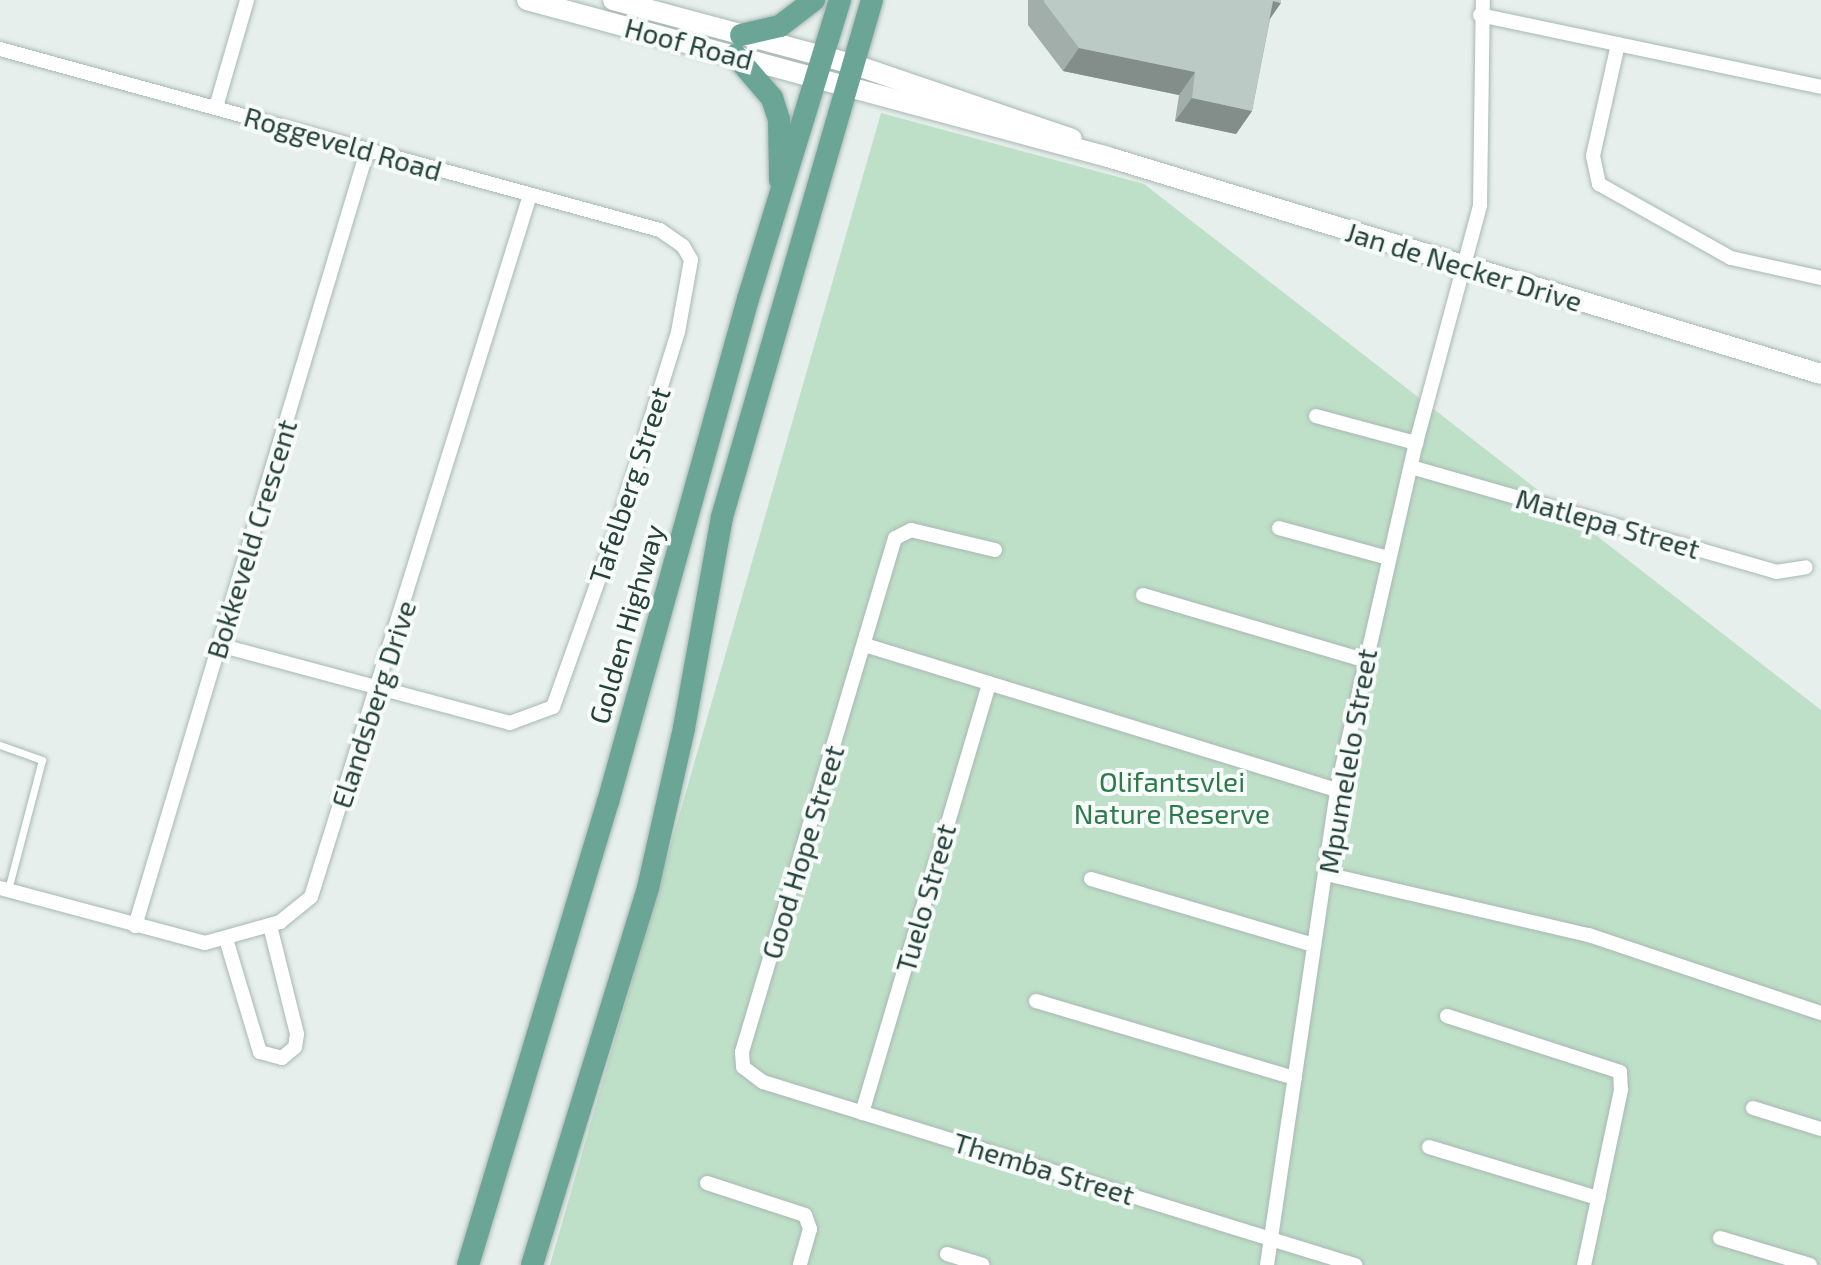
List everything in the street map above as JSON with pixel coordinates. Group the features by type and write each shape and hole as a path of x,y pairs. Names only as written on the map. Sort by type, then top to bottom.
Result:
{"main road":[{"name":"Hoof Road","path":"527,0 738,45 852,75"},
{"name":"Hoof Road","path":"613,0 738,45"},
{"path":"780,197 780,140 772,98 738,45 780,26 814,0"},
{"name":"Golden Highway","path":"468,1265 608,802 780,197 840,0"},
{"path":"532,1265 648,888 684,728 722,517 872,0"},
{"name":"Jan de Necker Drive","path":"852,75 1033,122 1108,157 1821,374"}],"street":[{"path":"216,107 247,0"},
{"path":"1482,7 1618,44 1821,87"},
{"name":"Mpumelelo Street","path":"1267,1265 1337,790 1388,558 1465,266 1484,176 1482,7"},
{"path":"1618,44 1593,156 1599,184 1731,258 1821,278"},
{"name":"Roggeveld Road","path":"0,49 660,230 683,246"},
{"name":"Bokkeveld Crescent","path":"135,926 367,151"},
{"name":"Elandsberg Drive","path":"4,890 205,943 270,926 297,911 316,888 530,195"},
{"name":"Tafelberg Street","path":"379,689 510,723 540,715 560,697 678,332 691,268 683,246"},
{"path":"1316,416 1416,443"},
{"name":"Matlepa Street","path":"1411,467 1776,572 1806,567"},
{"path":"1279,528 1388,558"},
{"name":"Good Hope Street","path":"741,1060 900,533 911,530 995,550"},
{"path":"1143,595 1364,660"},
{"path":"219,645 379,689"},
{"path":"865,645 1337,790"},
{"name":"Tuelo Street","path":"862,1113 989,683"},
{"path":"1326,874 1589,935 1821,1013"},
{"path":"1091,879 1314,945"},
{"path":"226,939 260,1052 282,1058 295,1047 297,1034 270,926"},
{"path":"1036,1001 1295,1078"},
{"path":"1447,1016 1620,1072 1621,1090 1584,1265"},
{"name":"Themba Street","path":"741,1060 757,1080 1270,1236 1280,1244 1355,1265"},
{"path":"1753,1108 1821,1129"},
{"path":"1429,1147 1598,1198"},
{"path":"707,1183 805,1215 810,1229 800,1265"},
{"path":"1720,1238 1810,1265"},
{"path":"947,1254 982,1265"}],"lane":[{"path":"0,745 42,760 4,890"}],"green space":[{"name":"Olifantsvlei Nature Reserve","path":"881,113 1144,184 1821,710 1821,1265 550,1265"}],"building":[{"path":"1044,0 1281,0 1281,3 1273,1 1252,111 1192,98 1195,72 1079,48"}]}
